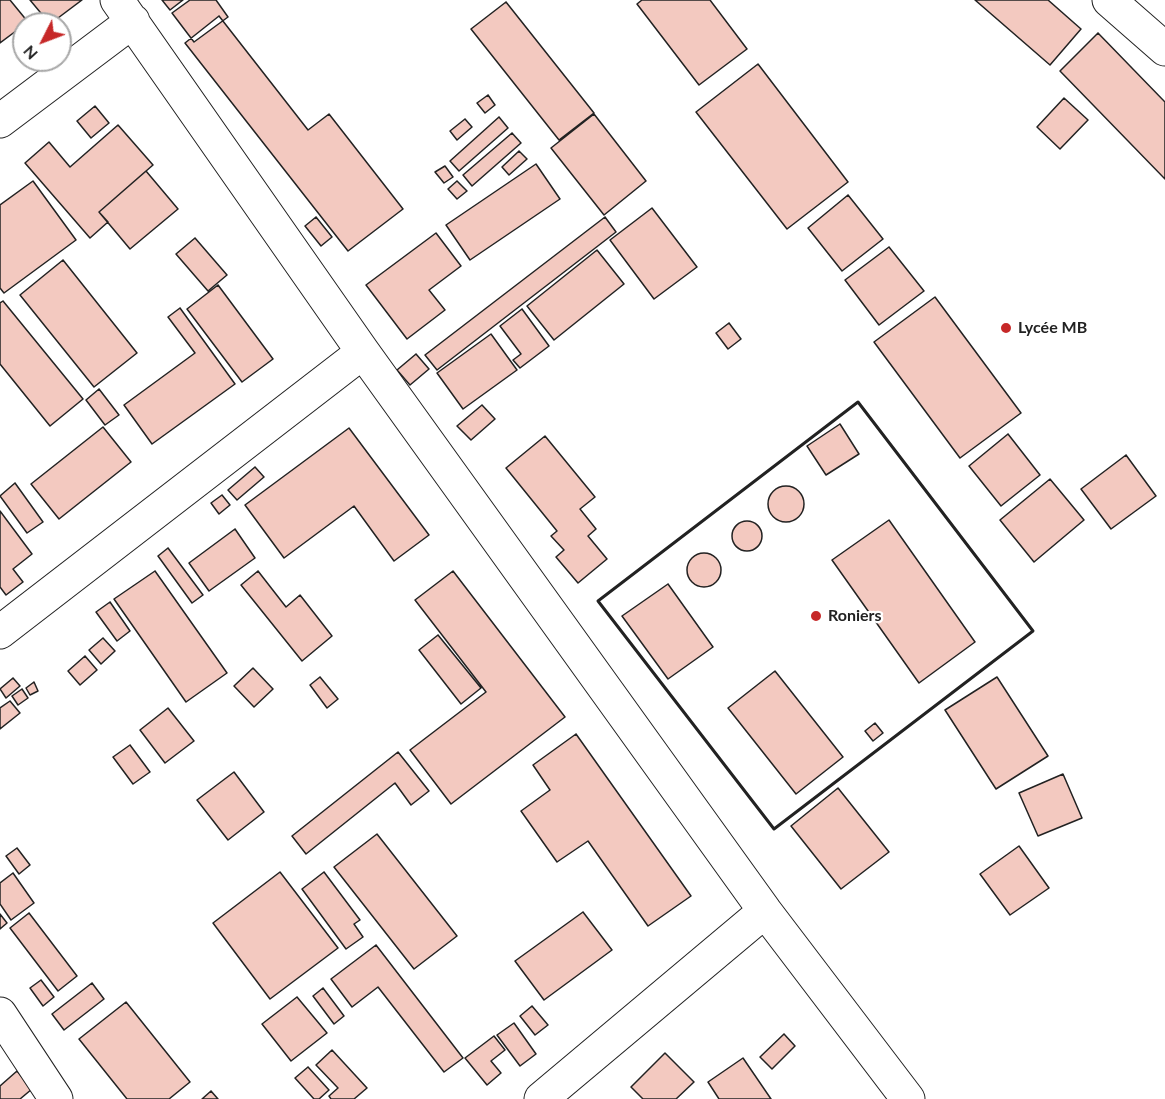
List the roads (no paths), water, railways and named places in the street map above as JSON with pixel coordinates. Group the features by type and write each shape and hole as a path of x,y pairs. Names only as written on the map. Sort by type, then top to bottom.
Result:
{"street":[{"path":"1109,0 1165,49"},
{"path":"0,121 125,10 363,352 765,910 908,1099"},
{"path":"0,632 363,352"},
{"path":"541,1099 765,910"},
{"path":"0,1014 56,1099"}],"place":[{"name":"Lycée MB","path":"1006,328"},
{"name":"Roniers","path":"816,616"}]}
